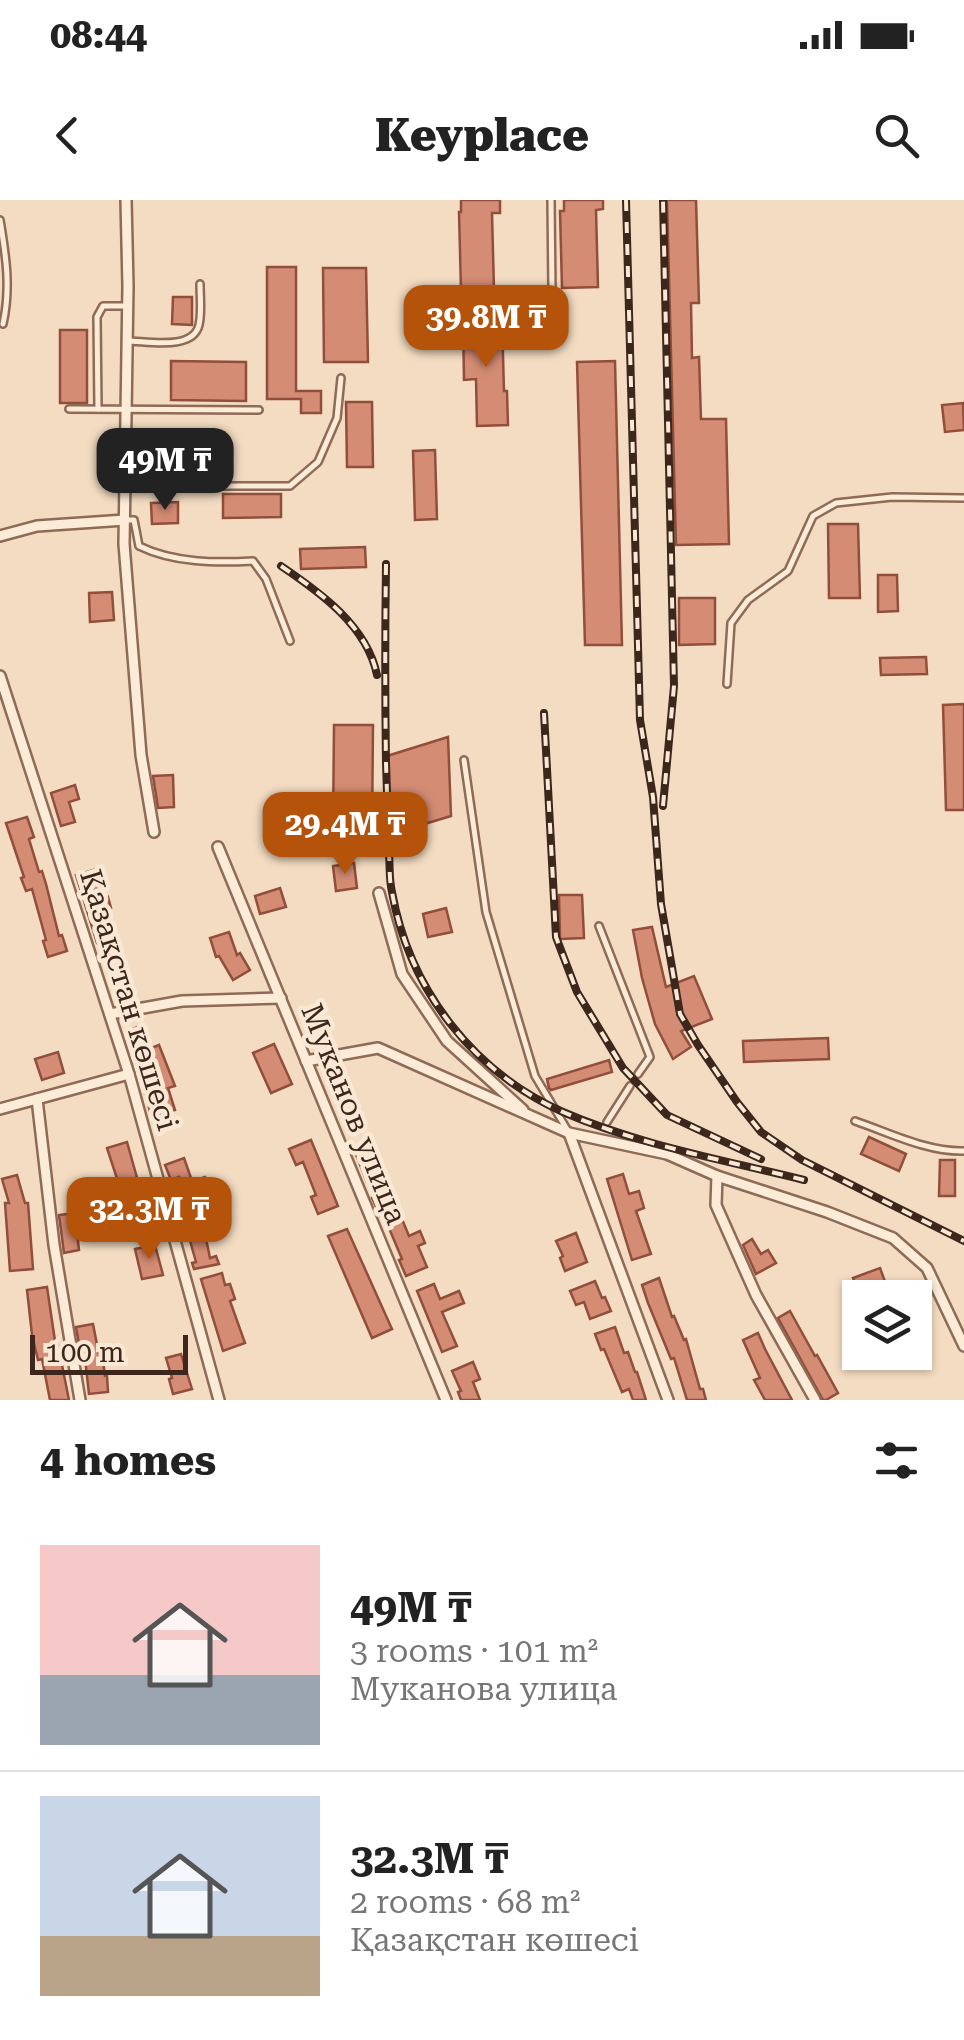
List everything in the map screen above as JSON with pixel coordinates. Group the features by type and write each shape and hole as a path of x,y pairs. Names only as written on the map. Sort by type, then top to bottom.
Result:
{"street":[{"path":"126,200 124,544 141,755 154,832"},
{"path":"0,536 38,526 125,520"},
{"name":"Қазақстан көшесі","path":"0,676 129,1074 219,1400"},
{"name":"Муканов улица","path":"218,846 446,1400"},
{"path":"379,893 402,974 447,1041 529,1115"},
{"path":"110,1014 182,1000 281,998"},
{"path":"306,1061 378,1048 569,1133 667,1154 717,1176 893,1238 927,1268 964,1346"},
{"path":"0,1109 129,1074"},
{"path":"37,1099 54,1245 80,1400"},
{"path":"569,1133 668,1400"},
{"path":"717,1176 716,1205 756,1295 816,1400"}],"lane":[{"path":"551,200 552,292"},
{"path":"0,220 9,298 3,324"},
{"path":"127,341 185,341 194,336 199,326 200,284"},
{"path":"98,409 97,317 103,306 128,306"},
{"path":"125,486 290,486 318,462 337,418 341,378"},
{"path":"68,409 259,410"},
{"path":"726,684 731,623 748,600 788,572 813,516 836,504 892,498 964,498"},
{"path":"125,520 134,520 140,546 158,556 222,563 253,561 266,579 290,641"},
{"path":"464,760 486,912 535,1076 569,1133"},
{"path":"599,926 650,1056 638,1074"},
{"path":"607,1122 630,1086"},
{"path":"855,1121 922,1145 964,1152"}],"building":[{"path":"461,200 500,200 500,213 492,213 494,290 461,291"},
{"path":"564,200 603,200 603,209 596,210 598,287 562,288 560,211 564,211"},
{"path":"667,200 696,200 699,303 691,303 692,358 699,357 701,419 726,419 729,544 676,545"},
{"path":"267,267 296,267 296,391 321,391 321,413 301,413 301,399 267,399"},
{"path":"323,268 366,268 368,362 324,362"},
{"path":"173,297 192,297 192,325 172,324"},
{"path":"463,320 502,320 508,425 477,426 476,379 464,380"},
{"path":"60,330 87,330 87,403 60,403"},
{"path":"171,361 246,362 246,401 171,400"},
{"path":"615,361 622,645 585,645 577,362"},
{"path":"346,402 372,402 373,467 347,467"},
{"path":"963,403 964,430 945,432 942,405"},
{"path":"435,450 437,519 415,520 413,451"},
{"path":"172,452 191,453 191,480 171,480"},
{"path":"223,494 281,494 281,517 223,518"},
{"path":"178,502 178,523 152,524 151,503"},
{"path":"828,524 858,524 860,598 829,598"},
{"path":"365,547 366,567 301,569 300,549"},
{"path":"878,575 897,575 898,611 878,612"},
{"path":"112,592 114,620 90,622 89,593"},
{"path":"679,598 715,598 715,644 679,645"},
{"path":"926,657 927,674 881,675 880,658"},
{"path":"964,704 964,810 946,810 943,705"},
{"path":"334,725 373,725 372,832 333,831"},
{"path":"448,737 451,816 391,834 387,756"},
{"path":"173,775 174,807 158,808 153,776"},
{"path":"75,785 79,799 69,802 75,822 61,826 51,793"},
{"path":"27,817 34,837 29,839 67,951 48,957 32,889 26,891 6,823"},
{"path":"354,863 357,888 336,891 333,866"},
{"path":"97,869 111,908 105,910 114,937 97,943 76,875"},
{"path":"280,888 286,907 260,914 255,896"},
{"path":"559,895 582,895 584,938 560,939"},
{"path":"446,908 452,932 428,937 423,914"},
{"path":"652,927 666,987 694,976 712,1019 681,1031 691,1047 673,1059 655,1024 633,930"},
{"path":"229,932 237,955 240,953 250,970 233,980 219,956 216,957 210,938"},
{"path":"140,1026 149,1049 159,1045 175,1086 168,1088 175,1110 152,1118 128,1031"},
{"path":"828,1038 829,1059 744,1062 743,1041"},
{"path":"274,1044 292,1084 271,1093 253,1053"},
{"path":"58,1052 64,1073 42,1080 35,1059"},
{"path":"609,1060 612,1072 549,1088 547,1079"},
{"path":"869,1137 906,1154 899,1171 861,1154"},
{"path":"311,1140 338,1206 318,1214 311,1197 316,1195 303,1162 296,1165 289,1149"},
{"path":"127,1142 148,1217 125,1223 120,1204 125,1203 107,1148"},
{"path":"368,1145 385,1175 367,1182 354,1150"},
{"path":"184,1158 192,1181 205,1177 210,1194 185,1201 179,1177 171,1180 165,1165"},
{"path":"940,1160 955,1160 955,1196 939,1196"},
{"path":"623,1174 629,1194 639,1191 644,1208 636,1211 651,1254 632,1260 607,1179"},
{"path":"17,1175 28,1203 33,1269 10,1271 5,1203 9,1203 2,1179"},
{"path":"390,1190 409,1236 420,1231 425,1243 418,1246 427,1267 406,1276 383,1214 380,1216 372,1198"},
{"path":"75,1213 79,1250 64,1253 59,1215"},
{"path":"347,1229 392,1329 372,1338 328,1236"},
{"path":"576,1233 587,1262 565,1271 556,1241"},
{"path":"205,1234 210,1258 216,1256 219,1264 194,1269 192,1263 196,1262 189,1237"},
{"path":"752,1239 761,1254 768,1250 776,1263 756,1274 743,1245"},
{"path":"155,1245 163,1275 142,1279 135,1249"},
{"path":"880,1268 884,1280 854,1280"},
{"path":"222,1273 235,1299 230,1301 245,1343 223,1351 201,1279"},
{"path":"659,1278 672,1317 686,1339 706,1400 687,1400 674,1358 671,1359 648,1303 642,1285"},
{"path":"595,1281 611,1311 590,1319 584,1302 576,1305 570,1291"},
{"path":"434,1284 440,1299 459,1291 464,1303 442,1312 457,1346 442,1352 417,1291"},
{"path":"47,1287 69,1400 50,1400 42,1359 38,1360 32,1335 27,1290"},
{"path":"790,1311 838,1393 826,1400 778,1318"},
{"path":"93,1324 108,1392 89,1394 84,1350 80,1350 76,1327"},
{"path":"615,1327 646,1400 633,1400 629,1389 622,1392 604,1349 601,1350 595,1334"},
{"path":"758,1333 792,1400 765,1400 754,1380 760,1378 743,1340"},
{"path":"181,1354 192,1389 173,1394 166,1358"},
{"path":"473,1362 480,1379 473,1382 480,1400 461,1400 452,1371"}],"railway":[{"path":"626,200 640,720 653,797 661,904 680,1014 761,1132 802,1160 964,1241"},
{"path":"663,200 674,686 663,806"},
{"path":"386,564 390,883 413,962 430,994 450,1023 501,1074 563,1112 652,1143 804,1180"},
{"path":"281,566 326,599 353,626 372,657 377,675"},
{"path":"544,713 556,937 577,992 623,1068 667,1115 761,1159"}]}
